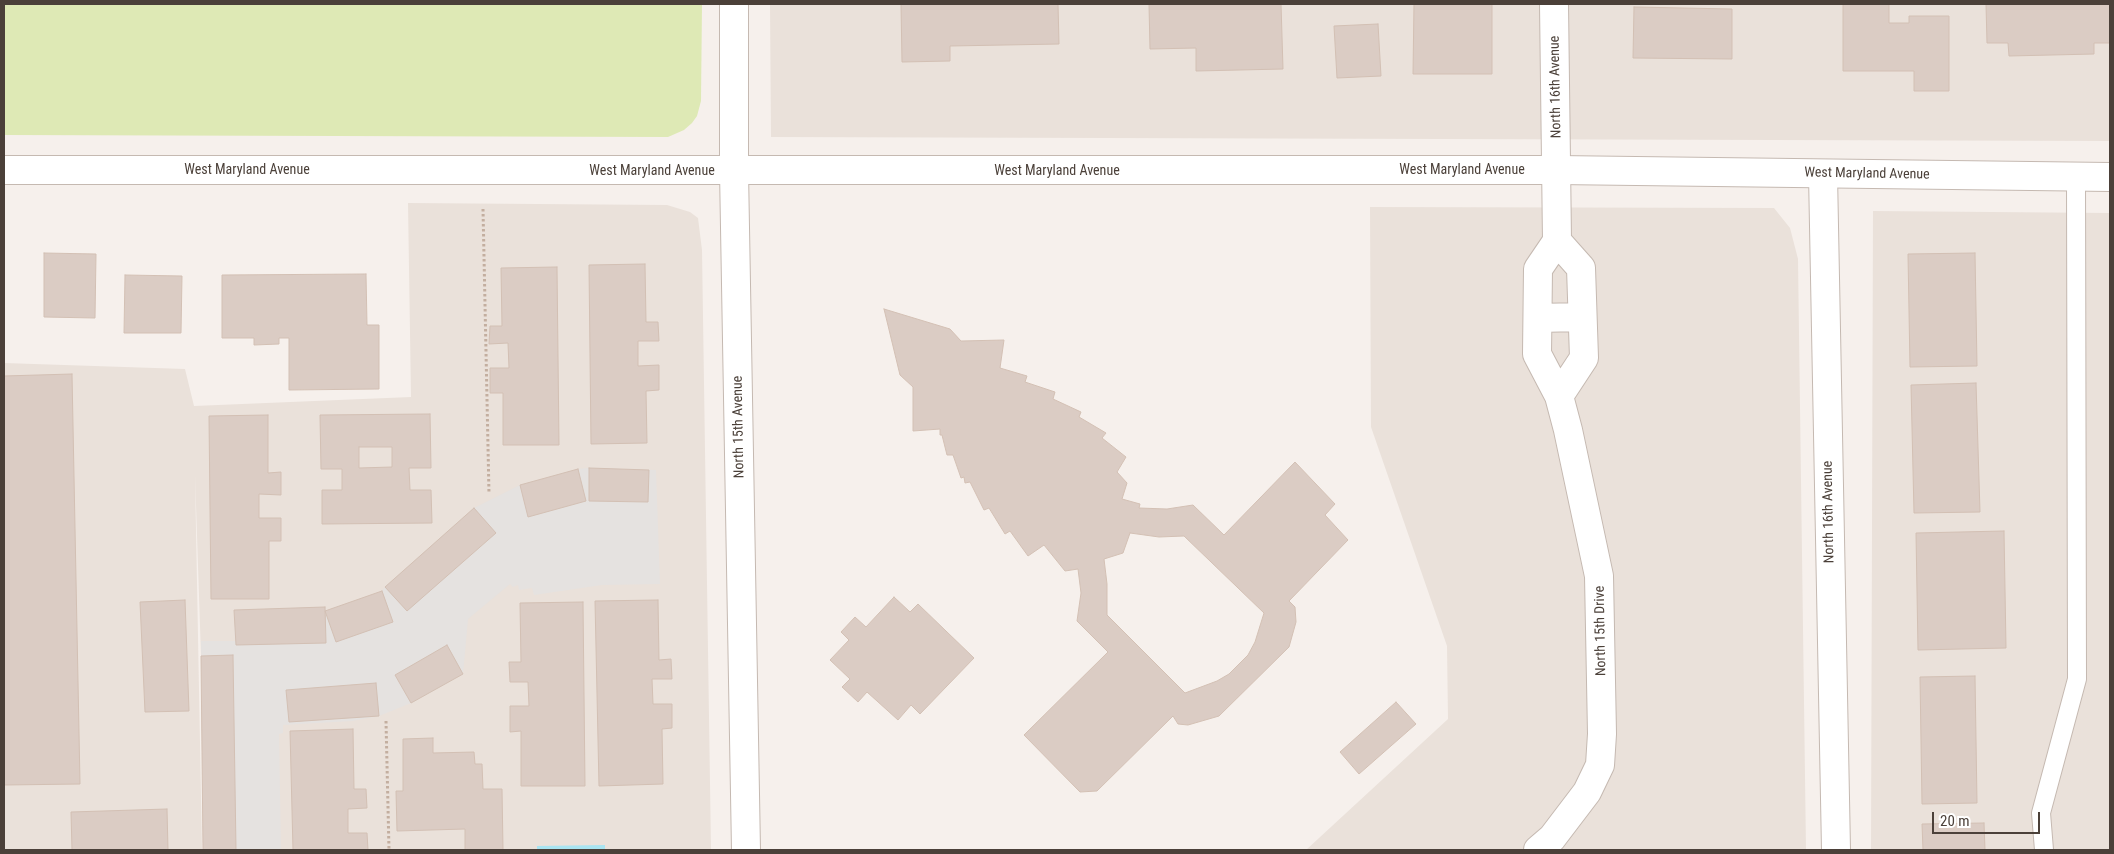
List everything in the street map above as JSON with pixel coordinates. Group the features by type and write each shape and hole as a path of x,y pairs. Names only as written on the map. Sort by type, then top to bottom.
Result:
{"street":[{"name":"North 15th Avenue","path":"734,4 734,171 746,850"},
{"name":"North 16th Avenue","path":"1554,4 1557,170"},
{"name":"West Maryland Avenue","path":"4,170 1557,170 2110,176"},
{"path":"1557,170 1557,241 1581,268 1584,358 1559,396"},
{"name":"North 16th Avenue","path":"1823,174 1836,850"},
{"name":"North 15th Drive","path":"1538,850 1552,838 1587,792 1600,765 1602,734 1600,576 1559,396 1538,354 1538,269 1557,241"},
{"path":"1538,318 1582,317"}],"lane":[{"path":"2044,850 2041,813 2077,678 2076,177"}],"path":[{"path":"483,209 489,494"},
{"path":"386,721 389,850"}],"shaded area":[{"path":"770,4 2110,4 2110,141 771,137"},
{"path":"408,203 667,205 690,212 698,218 702,250 711,850 203,850 201,656 195,475 202,850 4,850 4,363 185,369 194,406 411,397"},
{"path":"1370,207 1774,208 1790,228 1798,259 1806,850 1306,850 1448,719 1447,646 1371,427"},
{"path":"1873,211 2110,213 2110,850 1871,850"},
{"path":"578,469 656,470 660,584 602,585 534,595 532,588 519,590 518,585 513,587 510,584 468,619 463,674 411,703 379,716 352,721 283,725 283,733 279,734 281,850 203,850 201,641 235,641 234,610 325,607 326,611 382,591 474,508 520,485"}],"green space":[{"path":"4,4 702,4 701,101 697,116 692,123 684,130 668,137 4,135"}],"water":[{"path":"605,845 605,850 537,850 537,846"}],"building":[{"path":"901,4 1058,4 1059,44 950,46 950,61 902,62"},
{"path":"1149,4 1281,4 1283,69 1196,71 1196,48 1150,49"},
{"path":"1414,4 1492,4 1492,74 1413,74"},
{"path":"1843,4 1889,4 1889,23 1909,23 1909,16 1949,16 1949,91 1914,91 1914,71 1843,71"},
{"path":"1986,4 2110,4 2110,43 2094,43 2094,54 2009,56 2008,43 1987,43"},
{"path":"1634,7 1732,9 1732,59 1633,58"},
{"path":"1378,24 1381,76 1337,78 1334,26"},
{"path":"44,253 96,254 95,318 44,317"},
{"path":"1975,253 1977,366 1910,367 1908,254"},
{"path":"645,264 646,322 658,322 659,341 638,341 638,366 659,365 659,390 646,391 647,443 591,444 589,265"},
{"path":"557,267 559,445 503,445 503,393 490,393 490,368 509,368 508,343 489,344 490,326 502,326 501,268"},
{"path":"366,274 367,325 379,325 379,389 289,390 289,338 279,338 279,344 254,345 254,338 222,338 222,275"},
{"path":"125,275 182,276 181,333 124,333"},
{"path":"884,309 950,329 961,341 1004,340 1000,368 1027,376 1025,382 1055,392 1053,399 1081,412 1079,417 1106,433 1102,438 1126,457 1117,472 1127,483 1122,499 1140,504 1139,508 1167,509 1193,505 1224,535 1295,462 1335,504 1325,515 1348,540 1289,601 1295,607 1296,622 1289,647 1219,716 1188,725 1178,724 1173,716 1097,791 1080,792 1024,735 1108,652 1077,621 1081,593 1078,569 1065,571 1044,545 1028,556 1010,531 1005,534 989,508 984,510 970,482 965,483 964,477 961,478 953,455 947,455 942,435 940,435 940,429 913,431 913,387 900,375","holes":["1130,533 1159,537 1184,536 1264,613 1255,642 1248,655 1229,674 1217,681 1185,693 1107,615 1107,584 1104,559 1123,553"]},
{"path":"72,374 80,784 4,785 4,376"},
{"path":"1976,383 1980,512 1914,513 1911,385"},
{"path":"430,414 431,468 409,468 410,490 431,490 432,523 322,524 322,490 342,490 342,469 321,469 320,415","holes":["359,447 392,447 392,467 359,468"]},
{"path":"268,415 268,473 281,472 281,495 259,494 259,518 281,518 281,541 269,541 269,599 211,599 209,416"},
{"path":"589,468 649,470 648,502 589,501"},
{"path":"578,469 586,501 528,517 520,485"},
{"path":"474,508 496,533 407,611 385,587"},
{"path":"2004,531 2006,648 1918,650 1916,533"},
{"path":"382,591 393,622 336,642 325,611"},
{"path":"894,597 910,612 918,604 974,658 920,714 911,705 898,720 867,692 858,702 842,687 850,679 830,660 849,640 841,632 855,617 866,627"},
{"path":"185,600 189,711 145,712 140,602"},
{"path":"658,600 659,660 671,659 672,679 652,679 653,704 672,704 672,728 662,729 663,784 599,786 595,601"},
{"path":"583,602 585,786 521,786 521,731 510,732 510,706 529,706 528,682 510,682 509,662 521,662 520,603"},
{"path":"325,607 326,643 236,645 234,610"},
{"path":"447,645 463,674 411,703 395,675"},
{"path":"233,655 236,850 203,850 201,656"},
{"path":"1975,676 1977,803 1922,804 1920,677"},
{"path":"376,683 379,716 289,722 286,690"},
{"path":"1396,702 1416,724 1359,774 1340,752"},
{"path":"353,729 354,789 366,789 367,808 348,809 348,833 367,833 368,850 293,850 290,731"},
{"path":"433,738 433,753 474,752 475,764 482,764 483,789 502,789 503,850 465,850 465,829 397,831 396,791 403,791 403,739"},
{"path":"167,809 168,850 72,850 71,812"},
{"path":"1984,823 1985,850 1923,850 1922,824"}]}
